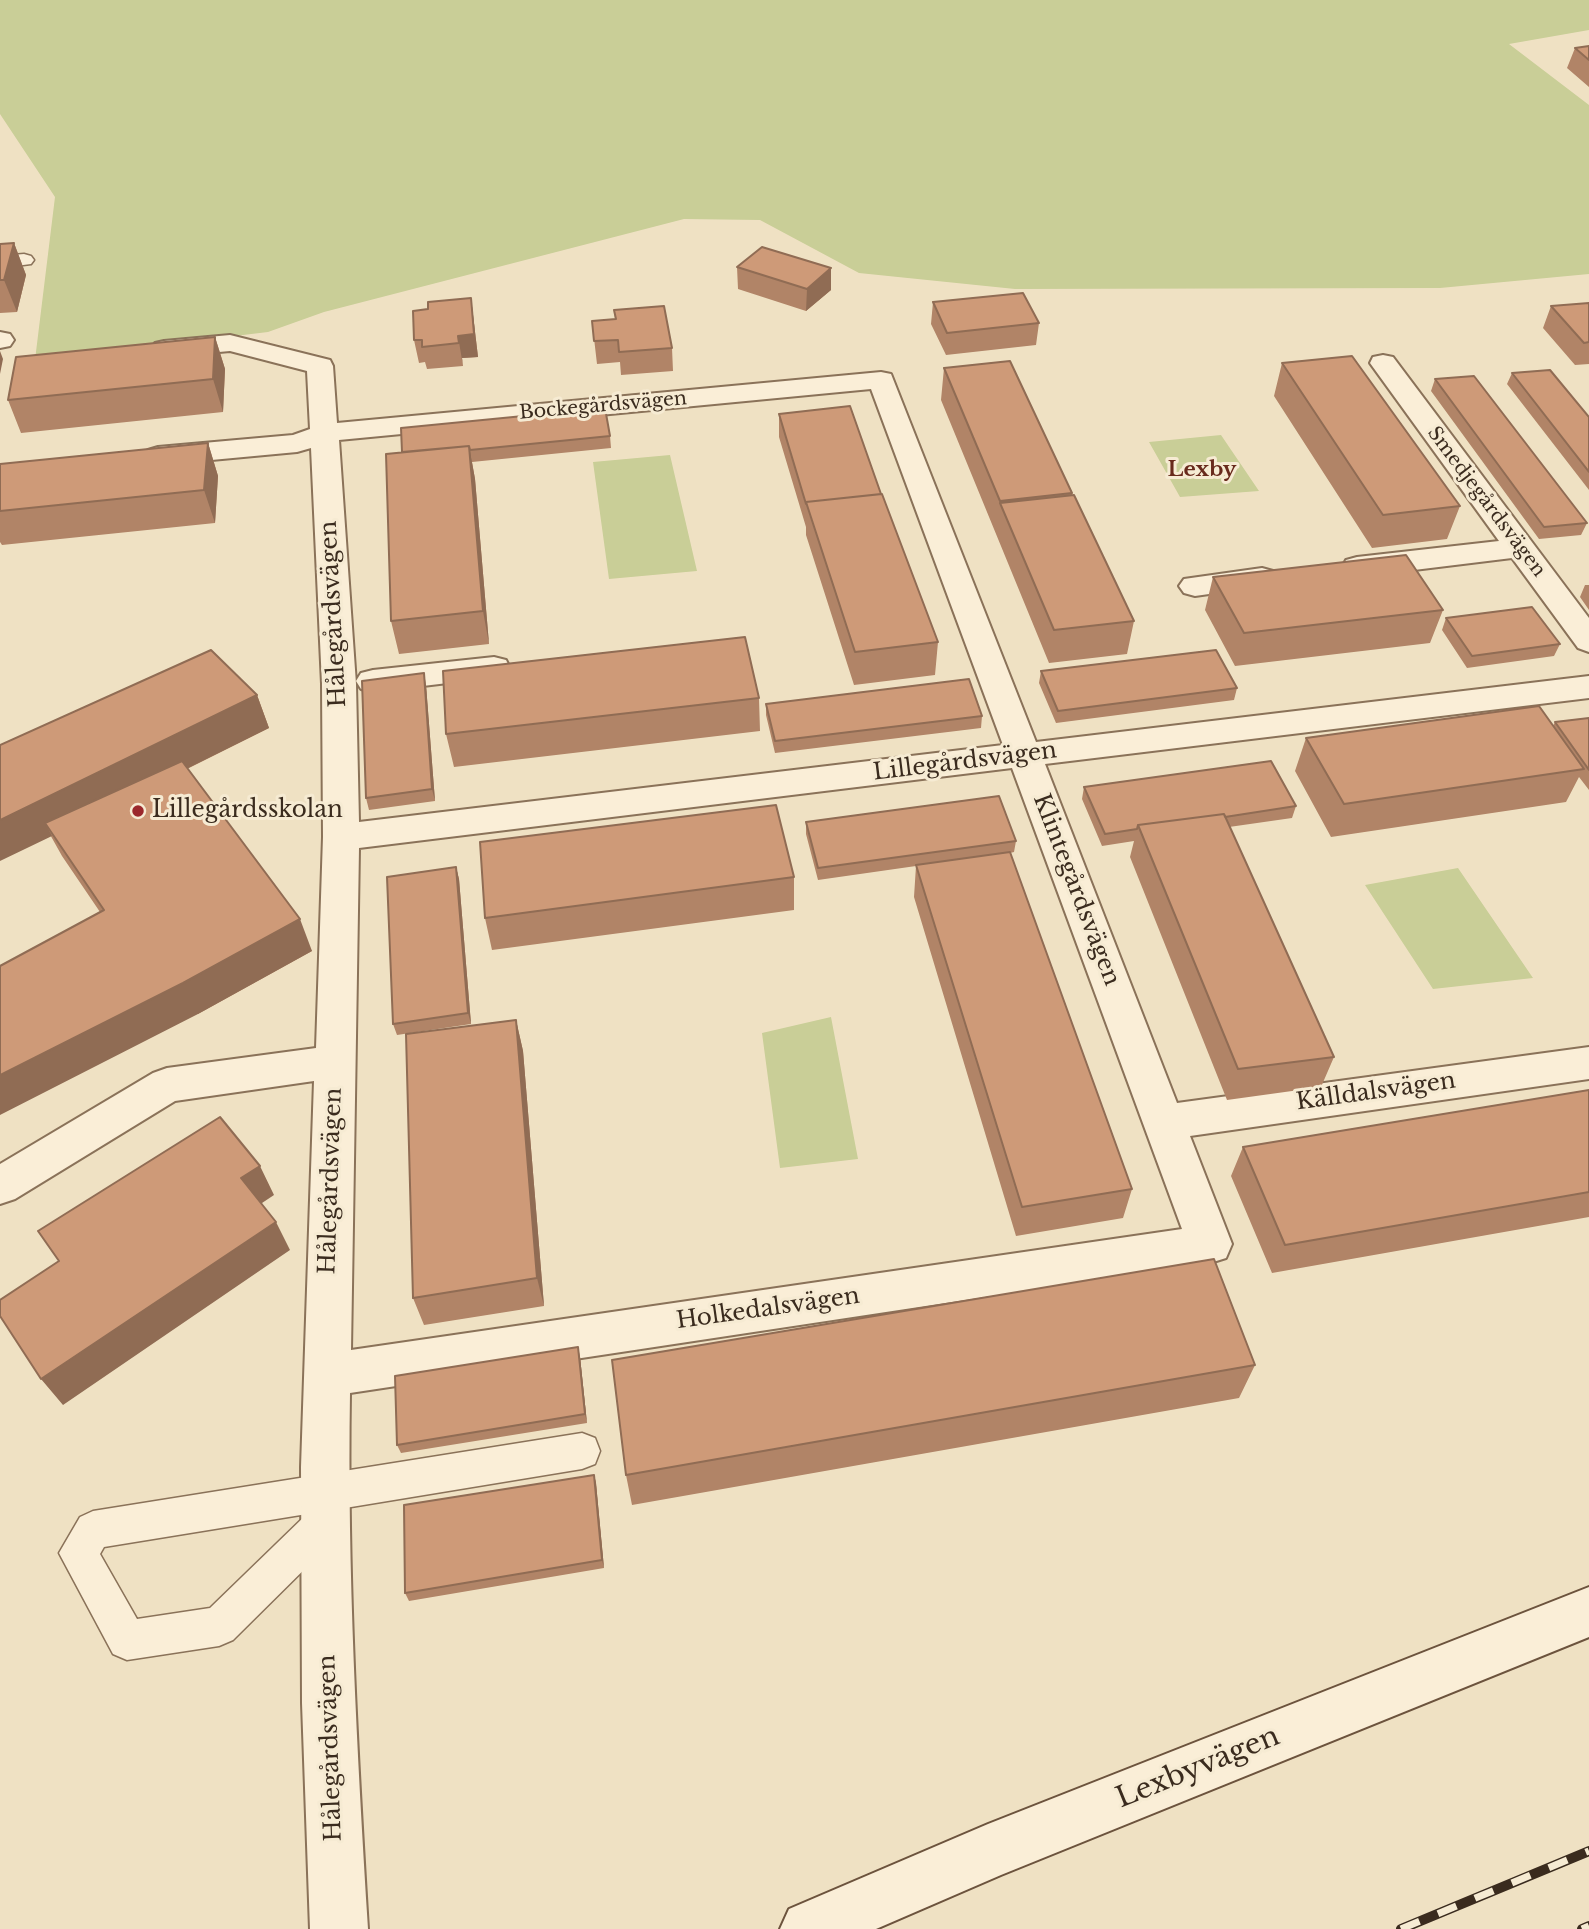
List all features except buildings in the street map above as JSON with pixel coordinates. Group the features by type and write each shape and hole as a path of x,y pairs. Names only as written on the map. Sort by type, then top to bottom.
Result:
{"street":[{"name":"Hålegårdsvägen","path":"136,352 230,343 320,366 339,684 341,837 326,1375 328,1703 339,1929"},
{"name":"Smedjegårdsvägen","path":"1383,363 1589,641"},
{"name":"Bockegårdsvägen","path":"130,459 297,443 325,433 881,380"},
{"name":"Klintegårdsvägen","path":"881,380 1210,1244"},
{"path":"1330,570 1519,548"},
{"path":"1195,586 1289,575"},
{"path":"339,684 519,666"},
{"name":"Lillegårdsvägen","path":"341,837 1589,687"},
{"path":"0,1186 167,1085 334,1062"},
{"name":"Källdalsvägen","path":"1164,1122 1589,1063"},
{"name":"Holkedalsvägen","path":"326,1375 1210,1244"},
{"name":"Lexbyvägen","path":"809,1929 988,1852 1589,1612"}],"lane":[{"path":"0,262 24,260"},
{"path":"326,1507 219,1626 127,1640 78,1553 93,1530 326,1507 582,1451"}],"green space":[{"path":"0,0 1589,0 1589,30 1509,44 1589,105 1589,274 1440,288 1015,289 859,273 760,220 684,219 324,312 268,332 35,360 55,197 0,114"},
{"path":"1221,435 1259,491 1180,497 1149,442"},
{"path":"670,455 697,571 609,579 593,462"},
{"path":"1458,868 1533,978 1433,989 1365,885"},
{"path":"831,1017 858,1159 780,1168 762,1033"}],"railway":[{"path":"1401,1929 1589,1851"},
{"path":"1582,1929 1589,1926"}],"place":[{"name":"Lillegårdsskolan","path":"138,811"}],"district":[{"name":"Lexby","path":"1202,470"}]}
